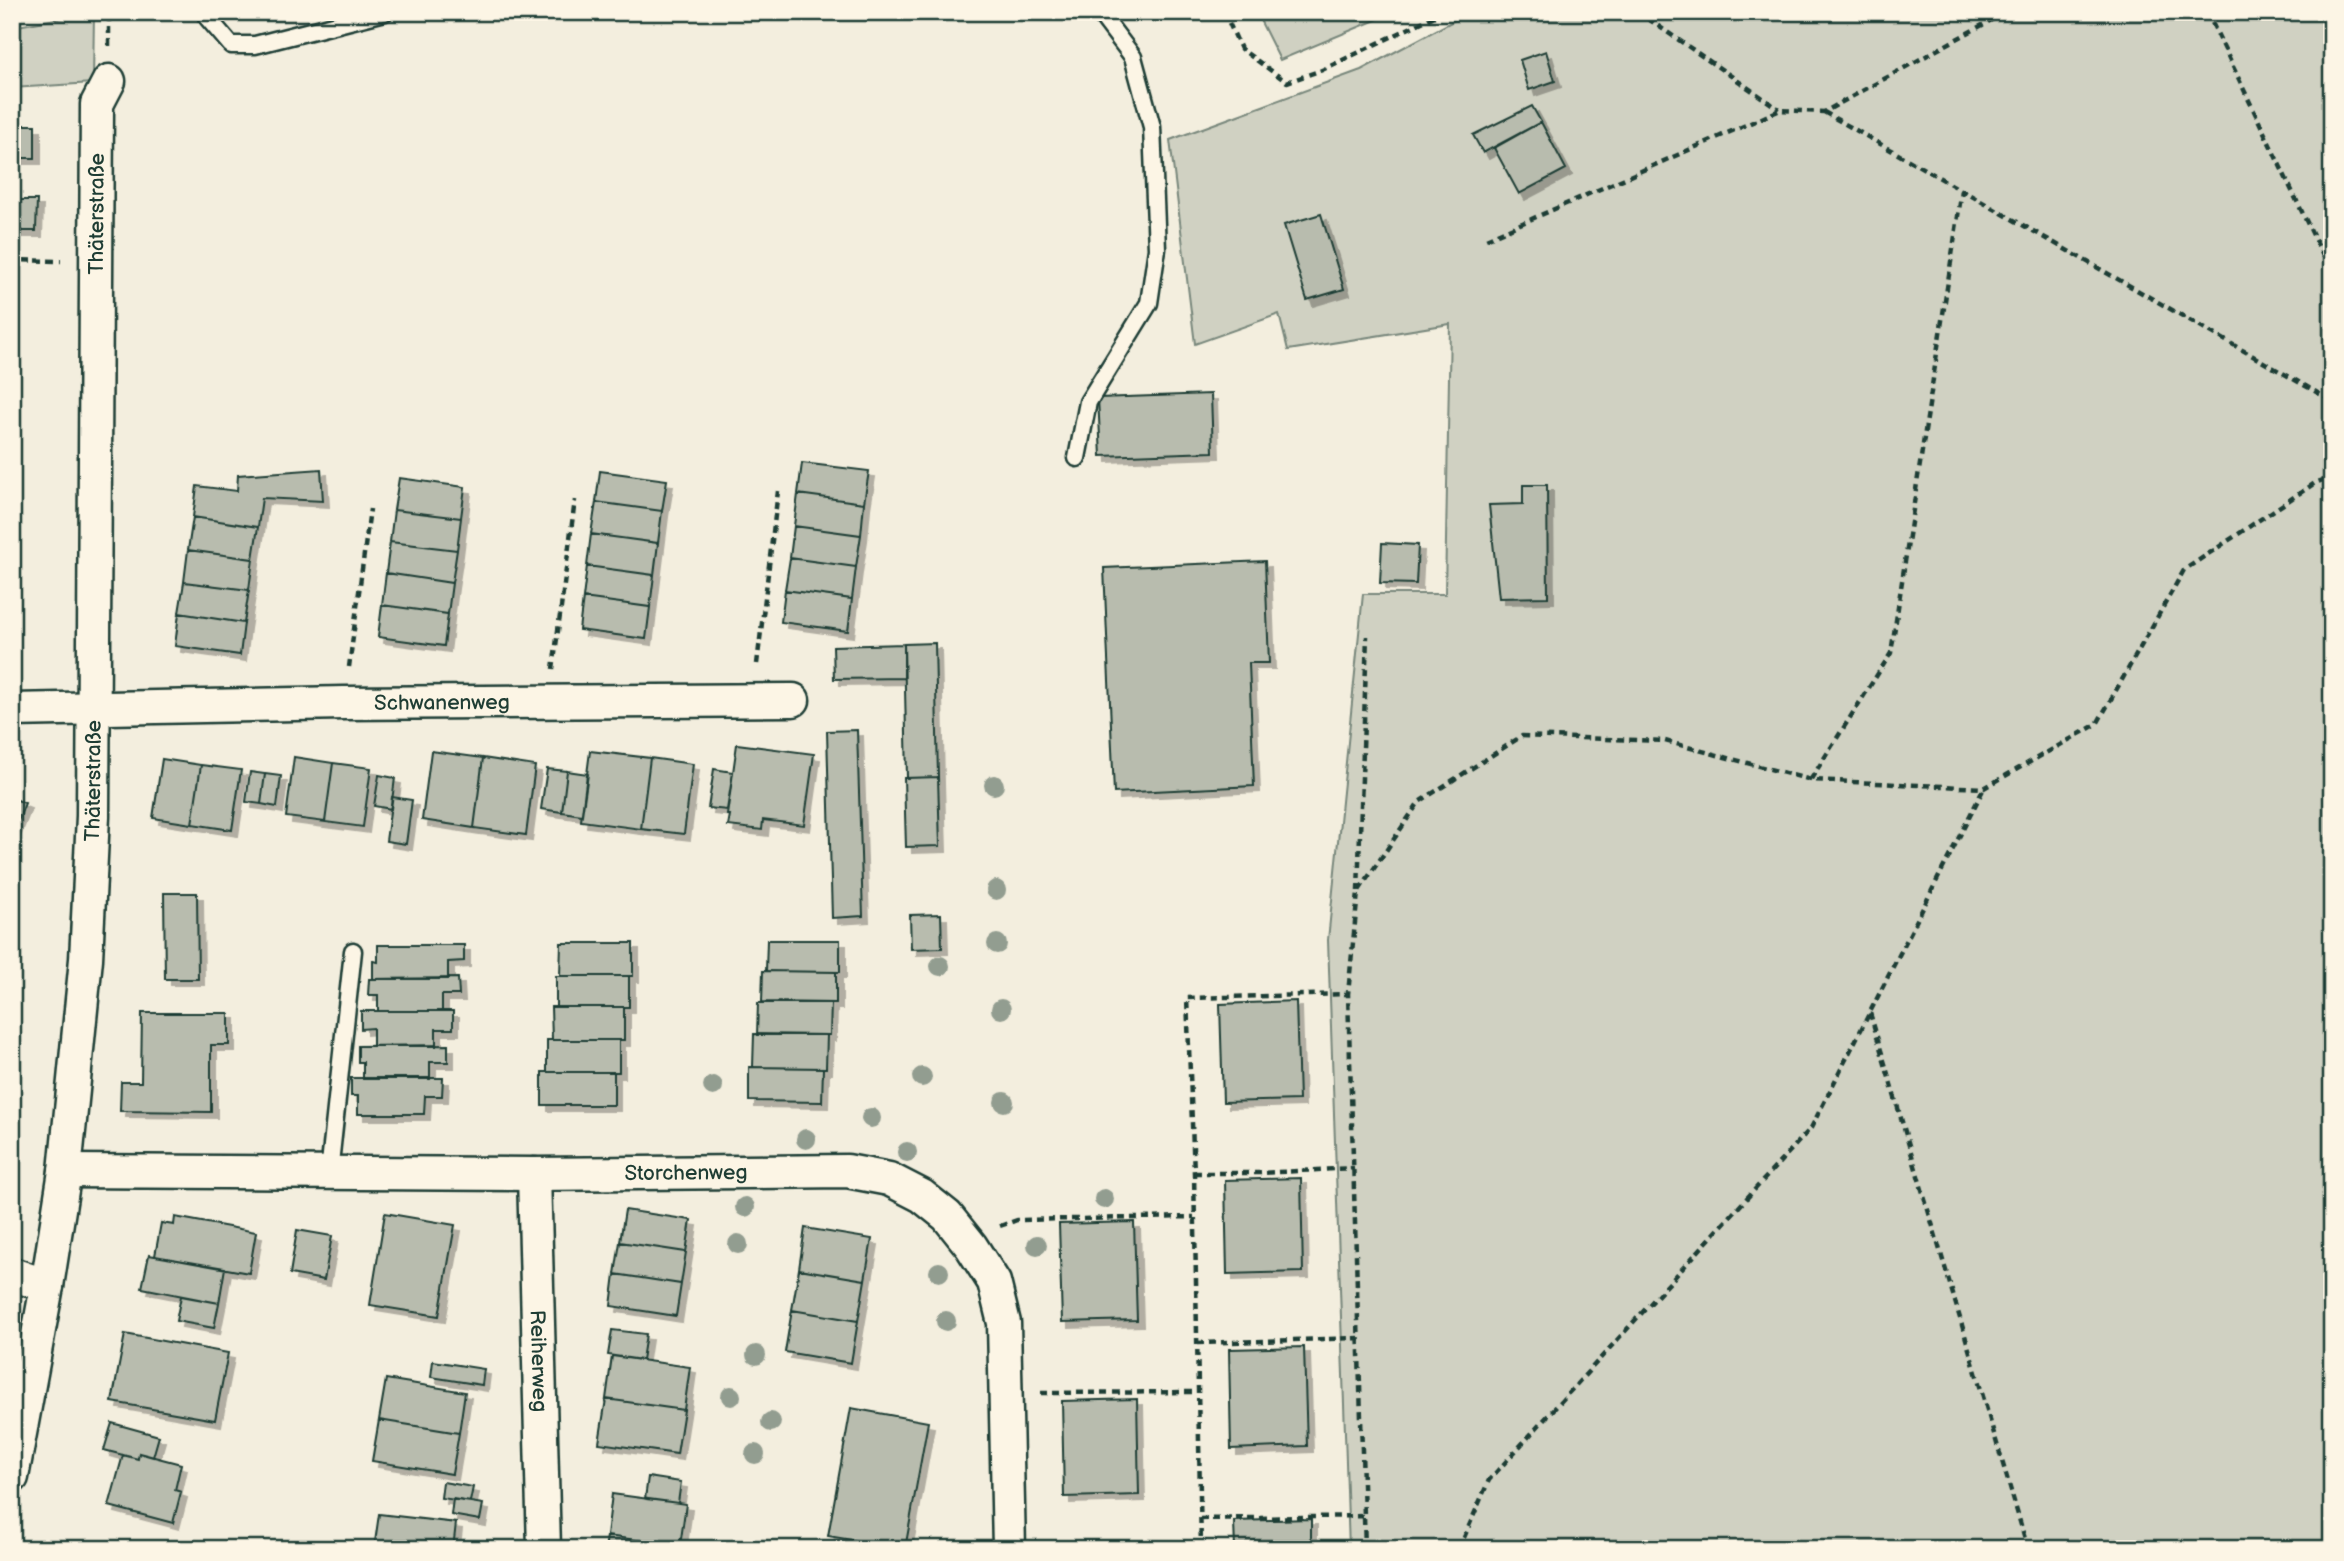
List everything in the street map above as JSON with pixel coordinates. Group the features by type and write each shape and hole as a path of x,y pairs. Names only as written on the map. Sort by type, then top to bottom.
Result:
{"street":[{"name":"Thäterstraße","path":"12,1477 65,1171 86,959 93,816 97,104 108,81"},
{"name":"Schwanenweg","path":"12,710 344,703 793,700"},
{"name":"Storchenweg","path":"65,1171 534,1174 846,1171 889,1179 922,1196 947,1216 971,1246 994,1282 1004,1323 1009,1549"},
{"name":"Reiherweg","path":"534,1174 544,1549"},
{"path":"12,1274 47,1286"}],"lane":[{"path":"207,12 207,17 231,45 255,45 385,12"},
{"path":"1077,458 1087,402 1149,303 1157,249 1152,127 1133,57 1100,12"},
{"path":"329,1173 354,951"}],"path":[{"path":"1224,12 1241,49 1287,82 1322,71 1443,12"},
{"path":"1638,12 1780,110"},
{"path":"1824,112 2006,12"},
{"path":"2207,12 2332,275"},
{"path":"1486,239 1780,110 1824,112 2332,401"},
{"path":"1811,780 1891,653 1962,191"},
{"path":"12,260 97,262"},
{"path":"1358,892 1419,802 1522,736 1665,741 1811,780 1984,788 2097,724 2184,570 2315,483 2332,478"},
{"path":"752,699 778,491"},
{"path":"548,701 575,500"},
{"path":"344,703 370,509"},
{"path":"1365,1549 1348,994 1358,892 1367,636"},
{"path":"1459,1549 1489,1480 1811,1128 1984,788"},
{"path":"1201,1549 1194,1173 1187,998 1348,994"},
{"path":"1870,1013 2028,1549"},
{"path":"1194,1173 1354,1168"},
{"path":"971,1246 1002,1225 1017,1220 1194,1217"},
{"path":"1197,1343 1359,1338"},
{"path":"1005,1394 1197,1392"},
{"path":"1200,1519 1364,1516"}],"shaded area":[{"path":"94,12 93,83 12,88 12,27"},
{"path":"1256,12 1395,12 1280,60"},
{"path":"1470,12 2332,12 2332,1549 1349,1549 1328,940 1363,594 1445,594 1450,324 1288,350 1279,314 1195,344 1170,140 1361,70"}],"building":[{"path":"1546,51 1555,81 1529,90 1520,60"},
{"path":"1532,106 1541,122 1483,153 1473,135"},
{"path":"1541,122 1566,169 1519,194 1494,148"},
{"path":"12,125 35,125 35,158 12,158"},
{"path":"12,200 37,200 36,231 12,231"},
{"path":"1321,214 1344,289 1307,300 1284,225"},
{"path":"12,279 15,279 15,351 12,351"},
{"path":"1211,394 1213,452 1101,456 1098,398"},
{"path":"802,463 869,471 864,503 798,494"},
{"path":"321,469 323,501 262,498 258,527 193,517 197,486 237,491 238,475"},
{"path":"600,471 667,480 662,511 596,502"},
{"path":"399,478 465,487 461,518 394,510"},
{"path":"1523,485 1547,485 1548,597 1499,598 1489,505 1523,504"},
{"path":"798,494 864,503 861,535 794,526"},
{"path":"596,502 662,511 658,543 591,534"},
{"path":"394,510 461,518 457,550 390,542"},
{"path":"193,517 258,527 253,559 188,550"},
{"path":"794,526 861,535 856,567 790,558"},
{"path":"591,534 658,543 654,575 587,566"},
{"path":"390,542 457,550 452,583 386,573"},
{"path":"1382,543 1418,545 1416,584 1380,583"},
{"path":"188,550 253,559 249,590 184,582"},
{"path":"790,558 856,567 852,599 785,590"},
{"path":"1265,561 1269,663 1249,663 1254,786 1114,793 1104,568"},
{"path":"587,566 654,575 650,607 583,598"},
{"path":"386,573 452,583 448,614 382,605"},
{"path":"184,582 249,590 244,623 179,613"},
{"path":"785,590 852,599 848,631 781,622"},
{"path":"583,598 650,607 646,639 579,630"},
{"path":"382,605 448,614 444,646 378,637"},
{"path":"179,613 244,623 240,655 175,646"},
{"path":"935,643 938,777 907,778 904,644"},
{"path":"904,644 904,678 834,679 833,646"},
{"path":"857,730 863,916 832,918 827,731"},
{"path":"737,744 814,754 804,825 763,820 762,830 728,826 730,815 727,815"},
{"path":"431,751 483,758 474,828 422,820"},
{"path":"590,751 650,758 641,829 581,821"},
{"path":"294,757 333,763 325,822 286,817"},
{"path":"483,758 535,766 526,835 474,828"},
{"path":"650,758 693,764 684,834 641,829"},
{"path":"162,759 201,765 192,824 153,818"},
{"path":"333,763 371,768 363,827 325,822"},
{"path":"201,765 241,770 232,830 192,824"},
{"path":"547,769 567,771 562,812 541,809"},
{"path":"714,769 733,772 727,810 708,808"},
{"path":"567,771 588,774 582,815 562,812"},
{"path":"250,772 265,774 261,804 246,802"},
{"path":"265,774 281,776 277,807 261,804"},
{"path":"379,775 395,778 391,809 374,806"},
{"path":"938,777 940,846 906,847 904,778"},
{"path":"392,797 412,800 406,844 386,841"},
{"path":"12,798 25,803 12,836"},
{"path":"164,893 197,893 198,979 165,979"},
{"path":"941,914 942,948 911,949 910,915"},
{"path":"767,940 840,940 840,972 766,971"},
{"path":"561,943 633,943 633,976 560,976"},
{"path":"378,945 464,945 464,961 448,962 448,979 373,979 373,961 378,962"},
{"path":"763,971 836,972 836,1003 762,1002"},
{"path":"556,976 629,976 629,1007 556,1007"},
{"path":"458,978 459,995 442,995 442,1011 378,1011 378,995 368,995 369,979"},
{"path":"1296,1001 1299,1100 1223,1102 1220,1004"},
{"path":"758,1003 831,1003 830,1035 757,1035"},
{"path":"551,1007 624,1007 624,1040 552,1040"},
{"path":"361,1011 453,1011 453,1029 436,1029 436,1046 373,1046 373,1028 361,1029"},
{"path":"142,1013 229,1013 229,1045 211,1045 211,1112 120,1111 121,1082 141,1082"},
{"path":"754,1034 827,1035 826,1068 753,1067"},
{"path":"547,1040 619,1040 619,1072 547,1072"},
{"path":"448,1045 448,1062 430,1062 430,1079 363,1079 363,1062 358,1062 358,1046"},
{"path":"749,1067 823,1068 822,1102 749,1101"},
{"path":"542,1072 614,1072 614,1105 542,1105"},
{"path":"351,1078 443,1078 442,1096 425,1096 424,1114 358,1114 358,1096 351,1096"},
{"path":"1301,1178 1303,1272 1227,1274 1225,1180"},
{"path":"625,1210 691,1220 686,1252 620,1242"},
{"path":"385,1213 455,1225 439,1316 370,1305"},
{"path":"175,1217 256,1232 249,1273 155,1256 161,1223 174,1225"},
{"path":"1134,1222 1137,1320 1062,1322 1059,1224"},
{"path":"805,1228 872,1239 865,1280 799,1269"},
{"path":"297,1230 332,1236 324,1280 290,1274"},
{"path":"620,1242 686,1252 681,1284 615,1274"},
{"path":"149,1255 225,1268 219,1303 142,1288"},
{"path":"799,1269 865,1280 858,1321 792,1310"},
{"path":"615,1274 681,1284 676,1316 611,1306"},
{"path":"181,1296 219,1303 214,1328 176,1321"},
{"path":"792,1310 858,1321 851,1363 785,1352"},
{"path":"612,1330 646,1334 642,1360 608,1355"},
{"path":"125,1334 228,1353 215,1420 112,1402"},
{"path":"1304,1347 1307,1446 1231,1449 1229,1349"},
{"path":"612,1356 690,1367 684,1410 606,1399"},
{"path":"433,1361 484,1369 482,1385 431,1377"},
{"path":"386,1379 465,1392 459,1433 379,1420"},
{"path":"606,1399 684,1410 677,1454 599,1443"},
{"path":"1137,1399 1139,1495 1064,1497 1062,1401"},
{"path":"851,1408 928,1422 905,1549 828,1536"},
{"path":"379,1420 459,1433 452,1474 372,1461"},
{"path":"112,1423 159,1436 153,1457 139,1453 138,1459 104,1450"},
{"path":"139,1453 181,1464 175,1490 181,1492 173,1523 109,1506 123,1455 138,1459"},
{"path":"648,1477 681,1482 678,1503 645,1499"},
{"path":"443,1482 473,1487 470,1502 441,1498"},
{"path":"612,1494 686,1504 680,1546 607,1536"},
{"path":"453,1499 483,1504 480,1520 451,1515"},
{"path":"379,1514 456,1523 453,1549 374,1549"},
{"path":"1311,1519 1311,1549 1235,1549 1234,1521"},
{"path":"607,1536 680,1546 680,1549 605,1549"}]}
